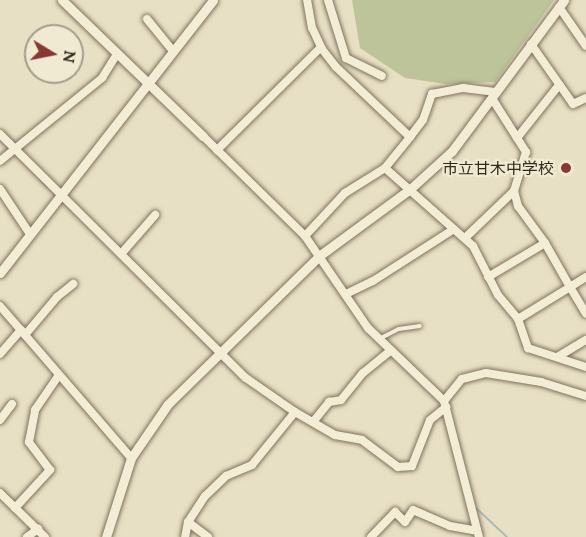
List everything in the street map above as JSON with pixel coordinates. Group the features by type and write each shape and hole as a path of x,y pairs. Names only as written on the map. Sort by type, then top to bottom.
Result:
{"street":[{"path":"62,0 305,236 378,339 445,404 478,534"},
{"path":"0,273 213,0"},
{"path":"307,0 312,28 321,47 336,67 410,137"},
{"path":"328,0 346,58 382,76"},
{"path":"106,537 131,458 168,404 319,256 409,190 452,151 562,3 586,46"},
{"path":"147,19 173,51"},
{"path":"531,44 573,104 586,98"},
{"path":"217,150 321,47"},
{"path":"0,161 102,78 117,54"},
{"path":"517,138 559,85"},
{"path":"305,236 345,193 385,168 423,120 432,94 463,88 495,96 526,152 514,190 465,238"},
{"path":"0,134 246,378 295,412 335,435 368,443 398,467 412,466 430,420 462,380 486,373 541,382 586,396"},
{"path":"385,168 465,238 480,258 488,277 518,319 528,348 559,356 586,367"},
{"path":"0,189 30,234"},
{"path":"514,190 518,206 545,243 586,314"},
{"path":"121,254 155,215"},
{"path":"346,294 373,281 454,229"},
{"path":"488,277 545,243"},
{"path":"518,319 586,277"},
{"path":"0,354 73,284"},
{"path":"0,306 131,458"},
{"path":"559,356 586,340"},
{"path":"313,422 330,402 341,400 363,373 390,351"},
{"path":"15,508 50,470 29,442 35,410 59,375"},
{"path":"0,420 12,404"},
{"path":"185,537 188,522 205,496 226,476 252,465 295,412"},
{"path":"0,493 45,537"},
{"path":"371,537 396,512 405,522 412,510 450,526 478,534"},
{"path":"188,522 208,537"},
{"path":"27,537 38,530"}],"lane":[{"path":"378,339 399,329 420,326"}],"green space":[{"path":"352,0 554,0 495,82 446,84 405,78 360,48"}],"waterway":[{"path":"39,178 47,187"},
{"path":"188,325 213,351"},
{"path":"476,508 507,537"}],"place":[{"name":"市立甘木中学校","path":"566,168"}]}
